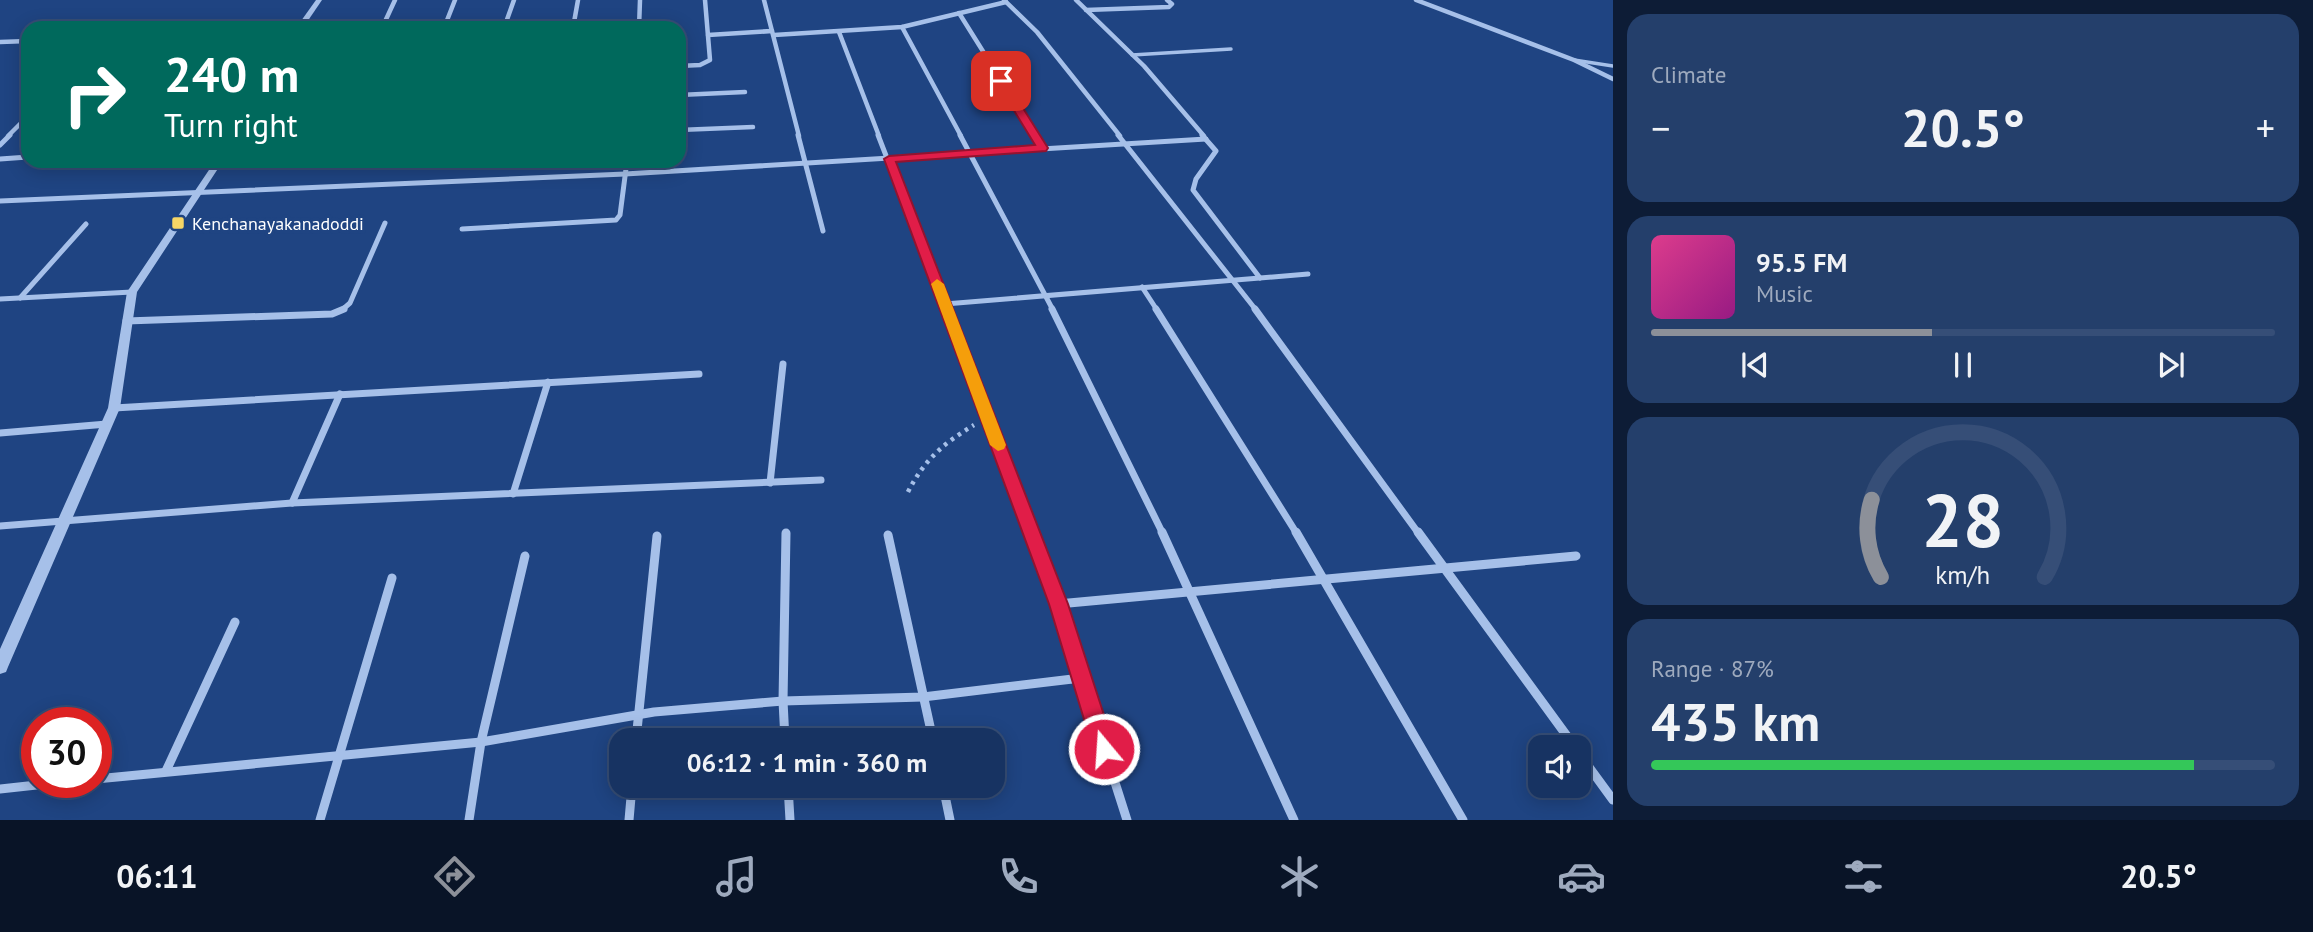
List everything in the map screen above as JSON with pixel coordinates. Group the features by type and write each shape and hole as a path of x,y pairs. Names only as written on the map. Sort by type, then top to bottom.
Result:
{"street":[{"path":"304,21 319,0"},
{"path":"385,21 395,0"},
{"path":"447,21 455,0"},
{"path":"506,21 514,0"},
{"path":"574,21 578,0"},
{"path":"639,21 640,0"},
{"path":"686,66 700,65 710,60 705,0"},
{"path":"764,0 824,231"},
{"path":"1076,0 1132,55 1216,151 1196,179 1193,190 1260,278"},
{"path":"1086,10 1169,7 1172,4 1167,0"},
{"path":"1416,0 1574,60 1613,79"},
{"path":"708,35 839,32 902,27 1005,1 1037,32 1234,281 1446,566 1566,735"},
{"path":"959,13 1042,148"},
{"path":"902,27 1046,296 1192,592 1294,820"},
{"path":"839,32 1058,604 1127,820"},
{"path":"0,42 21,41"},
{"path":"686,94 745,92"},
{"path":"0,145 21,123"},
{"path":"686,130 753,127"},
{"path":"0,201 625,174 1206,139"},
{"path":"0,159 21,158"},
{"path":"0,667 114,408 125,321 132,292 214,168"},
{"path":"462,229 616,220 620,215 626,168"},
{"path":"125,321 332,314 343,310 350,303 385,223"},
{"path":"20,298 86,224"},
{"path":"945,303 1308,274"},
{"path":"1142,287 1326,580 1463,820"},
{"path":"0,299 132,292"},
{"path":"770,483 783,364"},
{"path":"114,408 699,374"},
{"path":"513,494 548,382"},
{"path":"292,503 340,394"},
{"path":"0,433 107,424"},
{"path":"0,526 292,503 821,480"},
{"path":"784,728 786,533"},
{"path":"888,535 930,728"},
{"path":"637,728 657,536"},
{"path":"469,820 481,742 525,556"},
{"path":"1058,604 1576,556"},
{"path":"320,820 392,578"},
{"path":"166,771 235,622"},
{"path":"112,777 481,742 638,715 783,701 923,698 1081,678"},
{"path":"1591,770 1613,800"},
{"path":"0,789 21,787"},
{"path":"629,820 631,798"},
{"path":"789,798 790,820"},
{"path":"945,798 950,820"}],"lane":[{"path":"1132,55 1231,49"},
{"path":"1574,60 1613,66"}],"path":[{"path":"908,492 922,463 937,448 988,417"}],"slow traffic":[{"path":"937,284 998,445"}],"place":[{"name":"Kenchanayakanadoddi","path":"178,223"}],"route":[{"path":"1001,81 1042,148 889,159 1058,604 1104,749"}]}
